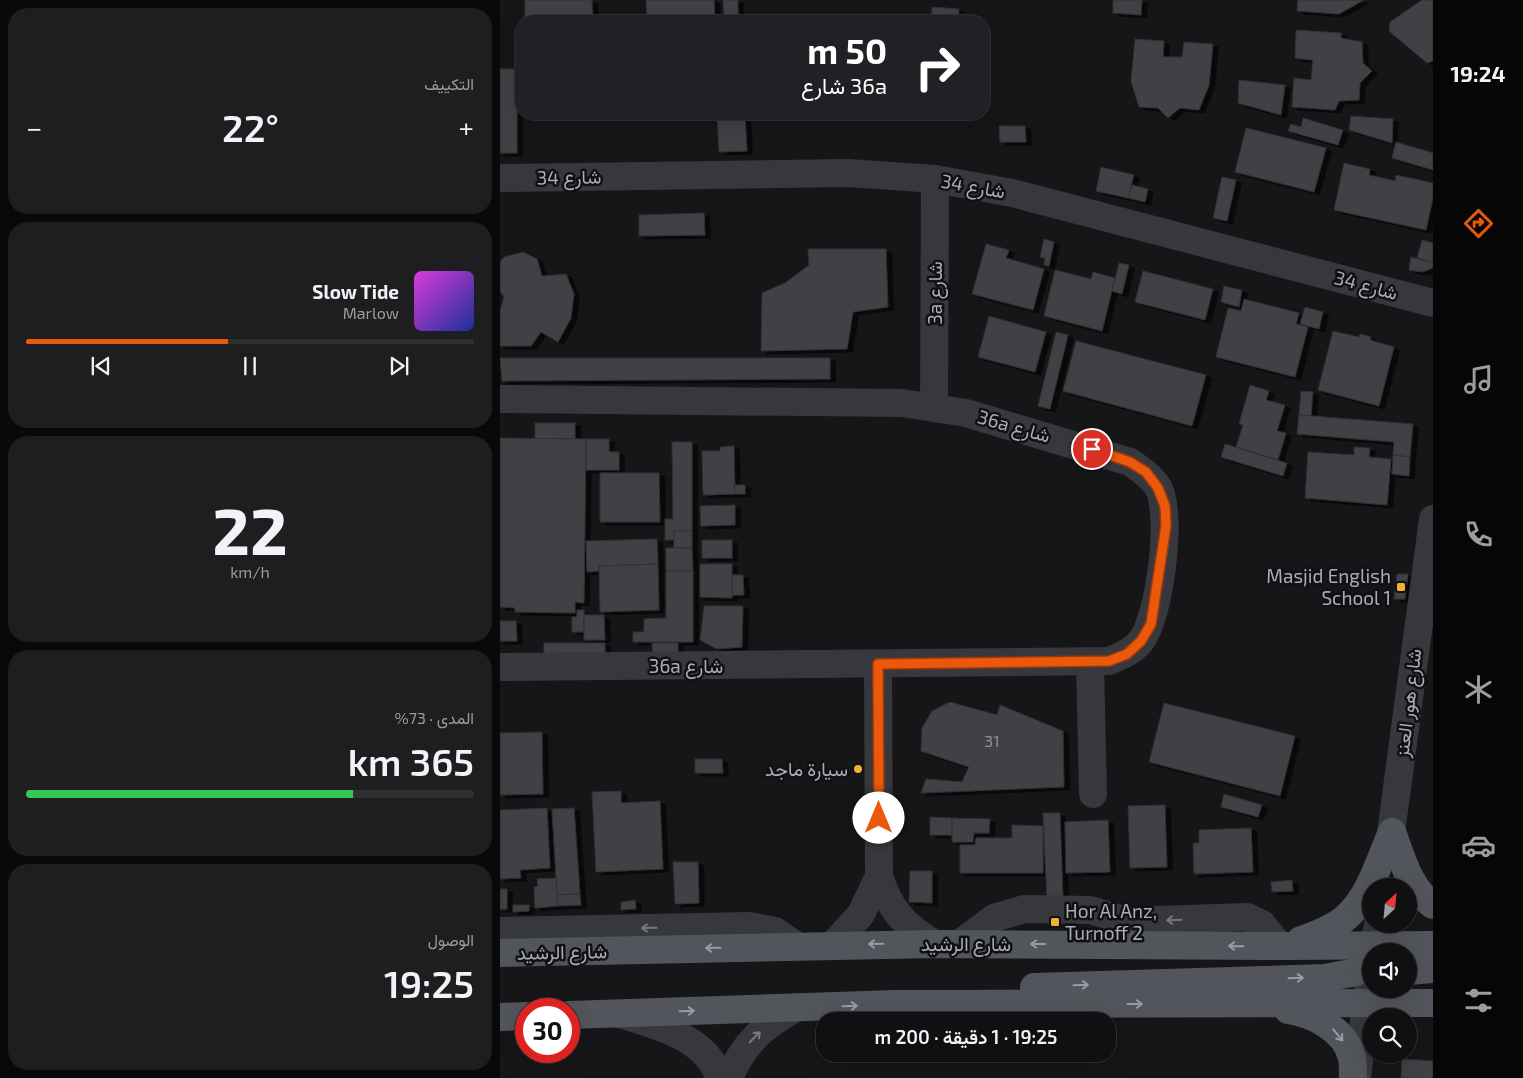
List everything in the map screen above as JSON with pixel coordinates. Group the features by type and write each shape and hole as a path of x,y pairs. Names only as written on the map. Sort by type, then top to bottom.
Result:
{"main road":[{"path":"1391,878 1392,832"},
{"path":"1392,832 1411,882 1420,894 1433,905"},
{"path":"1282,946 1330,929 1351,912 1362,899 1392,832"},
{"name":"شارع الرشيد","path":"500,953 947,944 1362,946"},
{"name":"شارع الرشيد","path":"1417,945 1433,945"},
{"path":"894,1004 1010,989 1069,985 1340,976 1362,959"},
{"path":"1417,970 1433,969"},
{"path":"580,1015 894,1004 1192,1003 1362,996"},
{"path":"1389,998 1433,1003"},
{"path":"1192,1003 1290,1010 1321,1020 1332,1028 1345,1043 1352,1057 1355,1078"}],"street":[{"name":"شارع 34","path":"500,178 848,173 935,178 1012,192 1433,303"},
{"name":"3a شارع","path":"934,406 935,178"},
{"name":"36a شارع","path":"500,399 869,401 934,406 997,421 1130,462 1146,472 1158,488 1165,506 1166,526 1151,624 1141,641 1127,654 1109,661 1090,663 500,667"},
{"name":"شارع هور العنز","path":"1384,878 1431,548 1433,519"},
{"path":"1090,663 1093,794"},
{"path":"878,664 880,876 886,898 899,917 916,933 947,944 1001,915 1024,908 1041,908 1090,910 1126,921 1247,917 1262,924 1282,946"},
{"path":"833,945 861,914 880,876"},
{"path":"500,931 749,926 775,931 797,946"},
{"path":"1355,1078 1372,998"},
{"path":"729,1078 738,1058 751,1040 767,1025 797,1007"},
{"path":"619,1013 682,1036 702,1052 717,1072 719,1078"}],"building":[{"path":"525,0 592,0 593,15 525,15"},
{"path":"646,0 714,0 715,15 647,15"},
{"path":"723,0 738,0 738,15 724,15"},
{"path":"1113,0 1142,0 1141,15 1113,13"},
{"path":"1298,0 1364,0 1339,14 1297,11"},
{"path":"1422,0 1433,0 1433,61 1427,63 1389,31 1390,22"},
{"path":"932,7 959,9 958,15 932,15"},
{"path":"1296,30 1341,33 1341,38 1362,42 1363,63 1372,71 1360,83 1359,100 1339,101 1335,110 1292,107 1294,78 1311,80 1313,60 1295,58"},
{"path":"1135,39 1164,41 1163,57 1182,57 1184,42 1213,44 1209,85 1199,110 1180,108 1168,118 1158,108 1139,107 1131,81"},
{"path":"500,69 515,69 517,153 500,153"},
{"path":"1239,80 1285,85 1281,115 1238,103"},
{"path":"1351,116 1393,119 1392,143 1349,130"},
{"path":"1303,118 1343,130 1338,145 1288,131 1291,124 1301,127"},
{"path":"717,120 745,120 747,151 719,152"},
{"path":"999,126 1025,126 1026,142 1000,142"},
{"path":"1246,128 1326,148 1314,192 1235,172"},
{"path":"1396,142 1433,153 1433,170 1392,158"},
{"path":"1344,163 1370,169 1369,175 1395,181 1396,175 1433,183 1433,198 1426,230 1334,210"},
{"path":"1101,167 1134,175 1128,198 1096,191"},
{"path":"1222,177 1236,180 1227,221 1213,218"},
{"path":"1132,185 1148,189 1145,202 1128,198"},
{"path":"704,213 705,235 639,236 639,215"},
{"path":"1044,239 1054,242 1049,266 1044,265 1045,258 1040,257"},
{"path":"1422,240 1433,243 1433,263 1417,258"},
{"path":"986,244 1009,250 1006,258 1044,269 1033,310 972,294"},
{"path":"808,249 886,249 888,307 853,312 847,349 761,351 762,293 785,283 809,265"},
{"path":"523,252 537,259 542,276 566,274 574,294 571,318 558,342 541,332 531,346 500,346 500,311 504,297 500,291 500,262 504,257"},
{"path":"1411,257 1433,263 1433,268 1422,272 1409,270"},
{"path":"1119,263 1129,265 1122,294 1112,291"},
{"path":"1055,270 1091,279 1093,272 1115,278 1102,331 1044,316"},
{"path":"1143,271 1213,289 1205,320 1135,302"},
{"path":"1224,286 1242,290 1239,307 1221,302"},
{"path":"1244,299 1299,313 1296,324 1308,327 1295,377 1216,357 1228,308 1241,311"},
{"path":"1305,307 1323,312 1319,329 1300,324"},
{"path":"989,316 1046,332 1035,372 978,357"},
{"path":"1333,331 1359,337 1360,334 1371,337 1370,340 1394,347 1379,406 1318,390"},
{"path":"1056,332 1068,335 1050,409 1038,406"},
{"path":"1076,341 1206,375 1192,426 1063,391"},
{"path":"500,358 830,358 830,379 502,381"},
{"path":"1250,385 1269,391 1266,400 1285,405 1277,431 1286,433 1278,460 1236,447 1243,425 1239,424"},
{"path":"1301,391 1313,392 1311,416 1299,415"},
{"path":"1299,415 1413,424 1410,457 1393,455 1394,442 1297,434"},
{"path":"535,423 575,423 575,439 535,439"},
{"path":"500,438 586,439 584,603 575,602 575,613 515,612 515,608 500,607"},
{"path":"586,439 609,439 609,452 619,452 619,470 586,470"},
{"path":"672,442 692,442 692,531 674,531 674,540 665,540 665,519 673,519"},
{"path":"1225,444 1287,463 1283,476 1221,457"},
{"path":"734,446 735,494 703,495 702,451 720,451 720,447"},
{"path":"1354,447 1370,448 1369,457 1391,459 1387,505 1305,498 1308,452 1354,455"},
{"path":"1393,455 1410,457 1409,476 1392,474"},
{"path":"600,473 659,473 660,522 600,522"},
{"path":"734,485 745,485 745,494 735,494"},
{"path":"735,505 735,525 701,526 700,506"},
{"path":"674,531 692,531 692,548 674,548"},
{"path":"657,539 658,564 599,566 599,571 587,572 586,541"},
{"path":"702,540 732,540 732,558 702,558"},
{"path":"666,548 692,548 693,571 666,571"},
{"path":"658,564 659,610 600,612 599,566"},
{"path":"700,564 732,564 732,598 700,597"},
{"path":"666,571 693,571 693,642 633,642 633,632 644,632 644,619 666,618"},
{"path":"1397,574 1408,574 1405,599 1394,599"},
{"path":"732,575 743,575 744,595 732,595"},
{"path":"704,606 743,606 742,647 717,649 700,640"},
{"path":"577,610 584,610 584,632 572,632 572,617 577,617"},
{"path":"584,615 604,615 605,640 584,640"},
{"path":"500,621 516,621 517,641 500,641"},
{"path":"544,643 605,643 605,660 544,659"},
{"path":"652,643 678,643 678,658 653,658"},
{"path":"950,702 997,715 1000,705 1063,731 1064,787 921,793 926,779 962,782 969,767 921,751 922,728 932,711"},
{"path":"1164,703 1295,736 1280,796 1149,762"},
{"path":"542,732 543,794 500,795 500,733"},
{"path":"695,759 722,759 723,773 695,773"},
{"path":"621,791 621,803 660,801 663,869 596,872 592,792"},
{"path":"1224,794 1262,805 1258,817 1221,807"},
{"path":"1165,805 1167,867 1130,868 1128,806"},
{"path":"547,808 550,868 520,870 521,878 500,879 500,810"},
{"path":"574,808 580,894 557,895 552,809"},
{"path":"1043,813 1060,813 1063,899 1047,900"},
{"path":"930,817 952,818 952,835 930,835"},
{"path":"952,818 990,819 989,833 974,833 973,842 952,842"},
{"path":"1108,820 1110,872 1066,873 1065,822"},
{"path":"1012,825 1043,826 1043,873 960,873 960,845 975,845 976,838 1012,838"},
{"path":"1251,828 1253,872 1194,874 1193,843 1199,843 1199,830"},
{"path":"673,862 698,862 699,903 675,904"},
{"path":"910,871 932,871 932,903 909,902"},
{"path":"556,878 558,906 535,908 534,887 538,886 537,879"},
{"path":"1292,880 1293,891 1272,892 1271,882"},
{"path":"500,889 507,889 507,909 500,909"},
{"path":"580,894 581,905 558,906 557,895"},
{"path":"635,900 636,909 621,910 621,902"},
{"path":"513,905 529,905 529,911 513,912"},
{"path":"1417,1060 1433,1061 1433,1078 1401,1078 1402,1063 1417,1063"}],"place":[{"name":"Masjid English School 1","path":"1401,587"},
{"name":"سيارة ماجد","path":"858,769"},
{"name":"Hor Al Anz, Turnoff 2","path":"1055,922"}],"route":[{"path":"879,818 878,664 1090,663 1109,661 1127,654 1141,641 1151,624 1156,606 1166,526 1165,506 1158,488 1146,472 1130,462 1092,449"}]}
